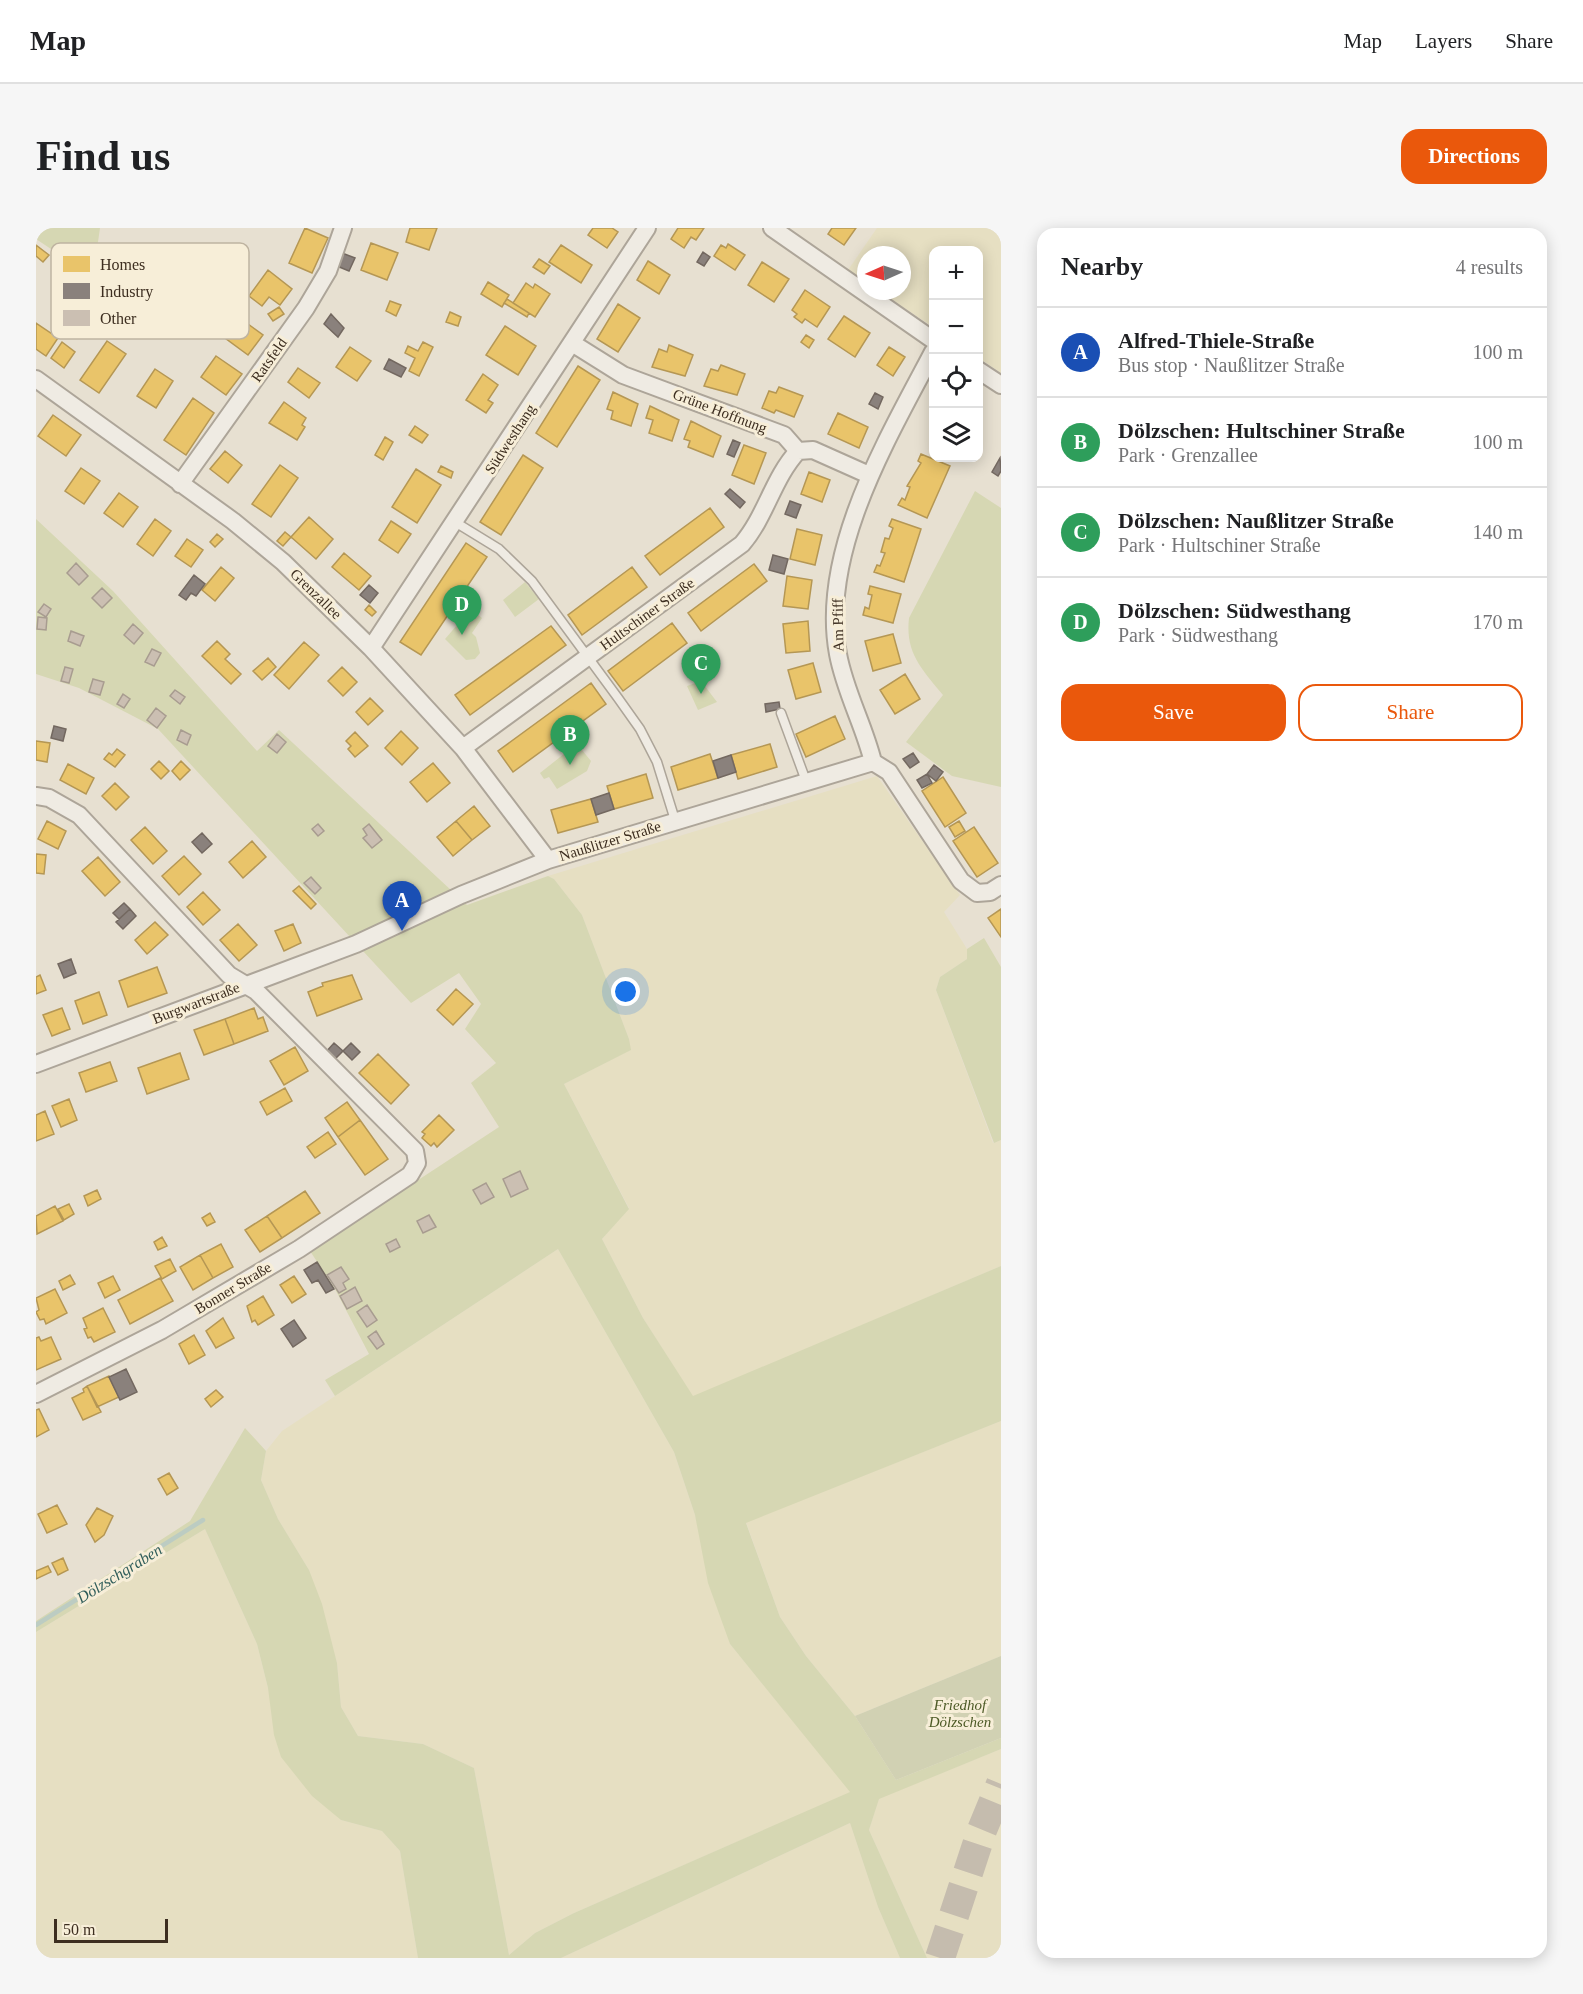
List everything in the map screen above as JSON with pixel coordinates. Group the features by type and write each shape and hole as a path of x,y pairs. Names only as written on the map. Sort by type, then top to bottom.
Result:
{"street":[{"name":"Ratsfeld","path":"180,484 306,308 328,271 344,228"},
{"name":"Südwesthang","path":"371,648 647,228"},
{"path":"772,228 929,337"},
{"name":"Grüne Hoffnung","path":"572,343 623,375 784,435 798,451"},
{"name":"Am Pfiff","path":"873,762 868,742 847,692 838,651 836,603 841,565 868,475 932,354"},
{"path":"983,373 1001,385"},
{"name":"Grenzallee","path":"36,379 233,521 283,562 371,648 462,748 548,860"},
{"path":"798,451 813,450 868,475"},
{"name":"Hultschiner Straße","path":"462,748 742,543 754,530 788,462 798,451"},
{"path":"873,762 890,772 962,881 977,893 990,892 1001,885"},
{"name":"Naußlitzer Straße","path":"356,944 461,895 548,860 873,762"},
{"path":"36,796 49,798 79,815 229,975 243,985"},
{"name":"Burgwartstraße","path":"36,1064 356,944"},
{"name":"Bonner Straße","path":"36,1394 162,1330 299,1250 410,1175 417,1163 415,1151 256,991 243,985"}],"lane":[{"path":"455,522 499,549 532,581 640,729 657,762 675,820"},
{"path":"781,713 806,781"}],"shaded area":[{"path":"877,228 1001,228 1001,373 983,361 983,246 929,246 929,324 892,300 911,300 911,246 865,246"},
{"path":"857,257 857,276 848,270"},
{"path":"877,776 960,895 944,912 967,949 967,959 940,977 936,990 993,1143 1001,1140 1001,1266 693,1397 643,1318 602,1239 629,1208 564,1084 630,1050 629,1039 582,915 554,879 548,876"},
{"path":"558,1249 674,1452 695,1515 730,1644 851,1792 574,1913 535,1933 509,1955 474,1768 423,1744 358,1736 341,1707 337,1663 309,1570 278,1519 261,1480 266,1451 282,1431"},
{"path":"1001,1421 1001,1656 855,1716 806,1656 780,1617 746,1522"},
{"path":"205,1529 257,1644 268,1688 341,1820 382,1831 400,1851 418,1958 36,1958 36,1632"},
{"path":"1001,1749 1001,1958 927,1958 869,1830 879,1798"},
{"path":"850,1823 878,1907 900,1958 561,1958"}],"green space":[{"path":"36,228 100,228 98,243 51,243 51,249 36,239"},
{"path":"975,491 1001,508 1001,787 952,776 906,742 943,695 912,651 908,630 909,618"},
{"path":"36,519 113,591 257,751 279,730 467,905 548,876 554,879 582,915 629,1039 631,1050 564,1084 629,1209 602,1239 643,1318 693,1396 1001,1266 1001,1421 746,1523 780,1617 806,1656 855,1716 896,1780 1001,1738 1001,1749 879,1799 869,1830 927,1958 900,1958 878,1907 850,1823 561,1958 418,1958 400,1851 382,1831 341,1820 312,1796 281,1757 274,1735 268,1688 257,1644 205,1529 36,1632 36,1621 190,1521 245,1428 266,1451 261,1480 278,1519 309,1570 322,1604 337,1663 341,1707 358,1736 423,1744 474,1768 509,1955 535,1933 574,1913 850,1792 730,1644 708,1583 695,1515 674,1452 558,1249 335,1396 325,1380 369,1354 335,1289 310,1251 499,1127 471,1083 496,1063 465,1029 481,1004 459,973 411,1003 158,729 79,688 36,674"},
{"path":"525,582 539,599 515,617 503,600"},
{"path":"471,609 482,618 472,633 476,637 480,653 475,659 466,660 445,639"},
{"path":"701,681 717,702 698,710 687,686"},
{"path":"574,746 582,750 591,761 587,771 557,789 549,777 544,779 540,773"},
{"path":"984,938 1001,967 1001,1140 994,1143 936,990 940,977 967,959 967,949"},
{"name":"Friedhof Dölzschen","path":"1001,1656 1001,1738 896,1780 855,1716"}],"building: Homes":[{"path":"305,228 328,238 312,273 289,263"},
{"path":"410,228 437,228 429,250 406,242"},
{"path":"593,228 612,228 618,232 607,248 588,235"},
{"path":"678,228 704,228 696,240 691,237 684,248 671,239"},
{"path":"832,228 856,228 844,245 828,234"},
{"path":"371,243 398,253 387,280 361,270"},
{"path":"728,244 745,255 735,270 714,256 721,245 726,248"},
{"path":"36,245 49,255 43,262 36,256"},
{"path":"561,245 592,265 581,283 549,262"},
{"path":"539,259 550,266 544,274 533,267"},
{"path":"648,261 670,275 659,294 637,280"},
{"path":"762,262 789,279 774,302 748,285"},
{"path":"268,270 292,289 280,305 269,297 262,306 249,296"},
{"path":"488,282 509,295 502,307 481,294"},
{"path":"526,283 533,288 535,284 550,294 535,317 513,303"},
{"path":"805,290 830,307 817,327 805,319 802,323 794,317 797,314 792,310"},
{"path":"507,299 529,313 527,317 504,303"},
{"path":"390,301 401,305 396,316 386,311"},
{"path":"618,304 640,318 618,352 597,339"},
{"path":"279,307 284,314 273,321 268,314"},
{"path":"450,312 461,317 458,326 446,322"},
{"path":"844,316 870,333 855,357 828,339"},
{"path":"36,323 51,333 51,339 57,339 46,356 36,349"},
{"path":"249,325 263,335 248,355 226,339 249,339"},
{"path":"505,326 536,346 518,375 486,355"},
{"path":"806,335 814,340 809,348 801,342"},
{"path":"107,341 126,354 99,393 80,380"},
{"path":"62,342 75,352 64,368 51,358"},
{"path":"423,342 433,347 419,376 409,371 415,358 405,353 408,346 418,351"},
{"path":"669,345 693,355 685,376 652,367 659,349 667,352"},
{"path":"350,347 371,361 357,381 336,367"},
{"path":"889,347 905,357 893,376 877,365"},
{"path":"216,356 242,374 226,395 201,377"},
{"path":"721,365 745,374 737,395 704,386 711,369 718,371"},
{"path":"578,366 600,380 557,447 536,433"},
{"path":"298,368 320,383 309,398 288,382"},
{"path":"155,369 173,381 156,408 137,396"},
{"path":"483,374 498,385 488,400 493,403 486,413 466,400"},
{"path":"779,387 803,396 794,417 776,410 774,413 762,408 769,391 776,393"},
{"path":"613,392 638,404 631,426 611,419 613,411 607,409"},
{"path":"193,398 214,413 186,455 164,440"},
{"path":"284,402 306,418 302,425 305,427 297,440 269,423"},
{"path":"650,406 679,420 672,441 649,433 653,420 646,418"},
{"path":"838,413 868,427 859,448 828,434"},
{"path":"53,415 81,435 66,456 38,436"},
{"path":"691,421 721,436 713,457 688,447 690,441 684,439"},
{"path":"415,426 428,435 422,443 409,435"},
{"path":"385,437 393,442 383,460 375,455"},
{"path":"744,445 766,453 754,484 732,475"},
{"path":"225,451 242,465 228,483 210,469"},
{"path":"921,454 929,457 929,462 940,462 950,466 927,518 898,505 902,498 905,500 910,487 907,486 921,463 918,461"},
{"path":"523,455 543,468 501,535 480,522"},
{"path":"280,465 298,478 271,517 252,504"},
{"path":"441,466 453,472 451,478 438,472"},
{"path":"81,468 100,481 84,504 65,491"},
{"path":"416,469 441,485 417,523 392,507"},
{"path":"809,472 830,480 822,502 801,494"},
{"path":"119,493 138,507 123,527 104,513"},
{"path":"710,508 724,527 660,575 645,556"},
{"path":"309,517 333,539 316,559 291,537"},
{"path":"155,519 171,531 153,556 137,544"},
{"path":"892,519 921,529 904,582 874,572 877,565 880,566 885,553 881,552 885,538 889,539 893,528 889,526"},
{"path":"391,521 411,534 398,553 379,540"},
{"path":"797,529 822,535 815,565 790,559"},
{"path":"285,532 291,537 283,546 277,541"},
{"path":"217,534 223,539 215,547 210,542"},
{"path":"187,539 203,550 191,567 175,556"},
{"path":"466,543 487,557 421,655 400,642"},
{"path":"344,553 371,576 359,590 332,567"},
{"path":"754,564 767,581 701,631 688,613"},
{"path":"221,567 234,578 215,601 202,590"},
{"path":"632,567 647,587 582,635 568,615"},
{"path":"787,576 812,580 808,609 783,606"},
{"path":"870,586 901,594 893,623 863,615 865,607 869,609 872,595 868,594"},
{"path":"369,605 376,612 372,616 365,610"},
{"path":"808,621 810,651 786,653 783,624"},
{"path":"672,623 687,643 623,691 608,671"},
{"path":"551,626 566,645 470,715 455,695"},
{"path":"893,634 901,663 873,671 865,641"},
{"path":"217,641 230,654 225,659 241,674 231,684 202,656"},
{"path":"304,642 319,655 289,689 274,675"},
{"path":"268,658 276,667 262,680 253,671"},
{"path":"813,663 821,692 796,699 788,670"},
{"path":"342,667 357,682 343,696 328,681"},
{"path":"905,674 920,699 895,714 880,690"},
{"path":"591,683 606,704 513,772 498,751"},
{"path":"370,698 383,711 368,725 356,712"},
{"path":"835,716 845,739 806,757 796,734"},
{"path":"401,731 418,748 402,765 385,748"},
{"path":"355,732 368,746 355,757 348,749 351,746 346,741"},
{"path":"36,741 50,743 47,762 36,760"},
{"path":"770,744 777,767 738,779 731,755"},
{"path":"117,749 125,755 115,767 104,759"},
{"path":"710,754 718,778 678,790 671,767"},
{"path":"159,761 169,771 161,779 151,769"},
{"path":"181,761 190,770 180,780 172,771"},
{"path":"433,763 450,783 427,802 410,782"},
{"path":"68,764 94,778 86,794 60,780"},
{"path":"646,774 653,798 614,809 607,786"},
{"path":"943,777 966,813 945,827 922,791"},
{"path":"115,783 129,797 116,810 102,796"},
{"path":"591,799 598,822 558,833 551,810"},
{"path":"474,806 490,826 472,840 456,821"},
{"path":"47,821 66,831 58,849 38,839"},
{"path":"456,821 472,840 453,856 437,837"},
{"path":"959,821 965,831 955,837 949,827"},
{"path":"145,827 167,851 153,864 131,840"},
{"path":"974,827 998,863 977,877 953,841"},
{"path":"252,841 266,857 243,878 229,862"},
{"path":"36,854 46,855 44,874 36,873"},
{"path":"184,856 201,874 179,895 162,876"},
{"path":"98,857 120,882 105,896 82,871"},
{"path":"299,886 316,904 311,909 293,891"},
{"path":"203,892 220,910 203,925 187,907"},
{"path":"1001,909 1001,937 988,918"},
{"path":"155,922 168,935 147,954 135,940"},
{"path":"238,924 257,945 239,961 220,940"},
{"path":"293,924 301,943 284,951 275,931"},
{"path":"157,967 167,993 128,1007 119,981"},
{"path":"40,975 46,990 36,994 36,977"},
{"path":"352,975 362,999 317,1016 308,992 323,986 322,983"},
{"path":"456,989 473,1004 453,1025 437,1010"},
{"path":"99,992 107,1015 83,1024 75,1001"},
{"path":"62,1008 70,1029 52,1036 43,1015"},
{"path":"254,1008 258,1019 263,1017 268,1031 234,1044 225,1019"},
{"path":"225,1019 234,1044 204,1055 194,1030"},
{"path":"295,1047 308,1071 284,1085 270,1061"},
{"path":"180,1053 189,1079 147,1094 138,1068"},
{"path":"378,1054 409,1085 391,1104 359,1073"},
{"path":"110,1062 117,1081 86,1092 79,1073"},
{"path":"285,1088 292,1101 267,1115 260,1102"},
{"path":"69,1099 77,1120 61,1127 52,1106"},
{"path":"347,1102 360,1120 338,1137 325,1118"},
{"path":"45,1111 54,1134 36,1141 36,1115"},
{"path":"439,1115 454,1130 437,1147 434,1143 431,1146 422,1138 425,1134 422,1132"},
{"path":"360,1120 388,1159 365,1175 338,1137"},
{"path":"328,1132 336,1144 315,1158 307,1147"},
{"path":"97,1190 101,1199 88,1206 84,1196"},
{"path":"305,1191 320,1213 282,1238 267,1216"},
{"path":"69,1204 74,1214 64,1220 58,1209"},
{"path":"55,1206 63,1221 37,1234 36,1216"},
{"path":"210,1213 215,1222 207,1226 202,1218"},
{"path":"267,1216 282,1238 260,1252 245,1230"},
{"path":"162,1237 167,1246 158,1250 154,1242"},
{"path":"221,1244 233,1267 213,1278 200,1255"},
{"path":"200,1255 213,1278 193,1290 180,1267"},
{"path":"170,1259 176,1271 162,1279 155,1266"},
{"path":"70,1275 75,1284 63,1290 59,1281"},
{"path":"113,1276 120,1290 105,1298 98,1283"},
{"path":"294,1276 306,1294 292,1303 280,1285"},
{"path":"160,1278 173,1301 130,1324 118,1300"},
{"path":"55,1289 67,1313 46,1324 44,1319 40,1320 36,1312 39,1310 36,1298"},
{"path":"263,1296 274,1315 258,1325 255,1320 252,1322 247,1306"},
{"path":"103,1308 115,1332 94,1342 91,1337 88,1338 83,1318"},
{"path":"223,1318 234,1338 216,1348 206,1331"},
{"path":"194,1335 205,1355 189,1364 179,1344"},
{"path":"39,1337 41,1341 51,1337 61,1359 36,1370 36,1338"},
{"path":"109,1376 119,1397 97,1407 87,1386"},
{"path":"87,1386 101,1412 83,1420 72,1398 84,1392 83,1389"},
{"path":"216,1390 223,1397 211,1407 205,1399"},
{"path":"39,1409 49,1430 36,1437 36,1410"},
{"path":"169,1473 178,1488 167,1495 158,1479"},
{"path":"57,1505 67,1524 47,1533 38,1514"},
{"path":"97,1508 113,1516 104,1535 95,1542 86,1525"},
{"path":"63,1558 68,1570 58,1575 52,1563"},
{"path":"48,1566 51,1572 36,1579 36,1571"}],"building: Industry":[{"path":"703,252 710,257 704,266 697,262"},
{"path":"342,253 355,258 349,271 337,266"},
{"path":"331,314 344,328 338,337 324,324"},
{"path":"389,359 406,368 401,377 384,369"},
{"path":"875,393 883,397 878,409 869,404"},
{"path":"733,440 740,443 734,457 727,454"},
{"path":"1000,458 1001,471 998,476 992,472"},
{"path":"730,489 745,502 740,508 725,494"},
{"path":"790,501 801,505 796,518 785,514"},
{"path":"773,555 788,559 784,574 769,570"},
{"path":"194,575 205,584 196,596 191,593 186,600 179,595"},
{"path":"369,585 378,593 370,603 360,595"},
{"path":"779,702 780,709 766,712 765,704"},
{"path":"54,726 66,729 63,741 51,738"},
{"path":"913,753 919,762 910,768 903,759"},
{"path":"731,755 736,772 718,778 713,761"},
{"path":"934,765 943,772 936,781 927,774"},
{"path":"927,774 932,783 922,788 917,780"},
{"path":"609,793 614,809 596,815 591,799"},
{"path":"202,833 212,844 202,853 192,842"},
{"path":"124,903 130,909 119,919 113,913"},
{"path":"130,909 136,916 123,929 116,922"},
{"path":"71,959 76,973 64,978 58,964"},
{"path":"334,1043 343,1051 335,1059 326,1052"},
{"path":"351,1043 360,1052 352,1060 343,1051"},
{"path":"317,1262 334,1289 326,1293 318,1280 312,1283 304,1270"},
{"path":"294,1320 306,1338 293,1347 281,1329"},
{"path":"126,1369 137,1392 120,1400 109,1377"}],"building: Other":[{"path":"76,563 88,576 79,585 67,573"},
{"path":"102,588 112,598 102,608 92,598"},
{"path":"44,604 51,609 46,617 38,612"},
{"path":"38,617 47,618 46,630 37,629"},
{"path":"133,624 143,633 134,644 124,635"},
{"path":"71,631 84,636 80,646 68,641"},
{"path":"152,649 161,653 154,666 145,662"},
{"path":"65,667 73,669 69,683 61,681"},
{"path":"93,679 104,682 100,695 89,692"},
{"path":"175,690 185,697 180,704 170,696"},
{"path":"123,694 130,699 124,708 117,704"},
{"path":"156,708 166,716 157,728 147,720"},
{"path":"181,730 191,735 187,745 177,740"},
{"path":"277,734 286,742 277,753 268,746"},
{"path":"318,824 324,831 318,836 312,829"},
{"path":"369,824 382,840 372,848 363,838 367,835 363,829"},
{"path":"311,877 321,888 315,894 304,883"},
{"path":"520,1171 528,1189 511,1197 503,1179"},
{"path":"486,1183 494,1197 481,1204 473,1190"},
{"path":"429,1215 436,1227 423,1233 417,1221"},
{"path":"396,1239 400,1247 390,1252 386,1244"},
{"path":"341,1267 349,1279 343,1283 346,1289 339,1293 327,1275"},
{"path":"355,1287 362,1301 347,1309 340,1296"},
{"path":"367,1305 377,1320 367,1327 357,1312"},
{"path":"376,1331 384,1344 377,1349 368,1337"}],"waterway":[{"name":"Dölzschgraben","path":"36,1625 203,1520"}],"tunnel":[{"path":"940,1958 982,1830 1001,1784"}],"place":[{"name":"Dölzschen: Südwesthang","path":"462,635"},
{"name":"Dölzschen: Naußlitzer Straße","path":"701,694"},
{"name":"Dölzschen: Hultschiner Straße","path":"570,765"},
{"name":"Alfred-Thiele-Straße","path":"402,931"}]}
